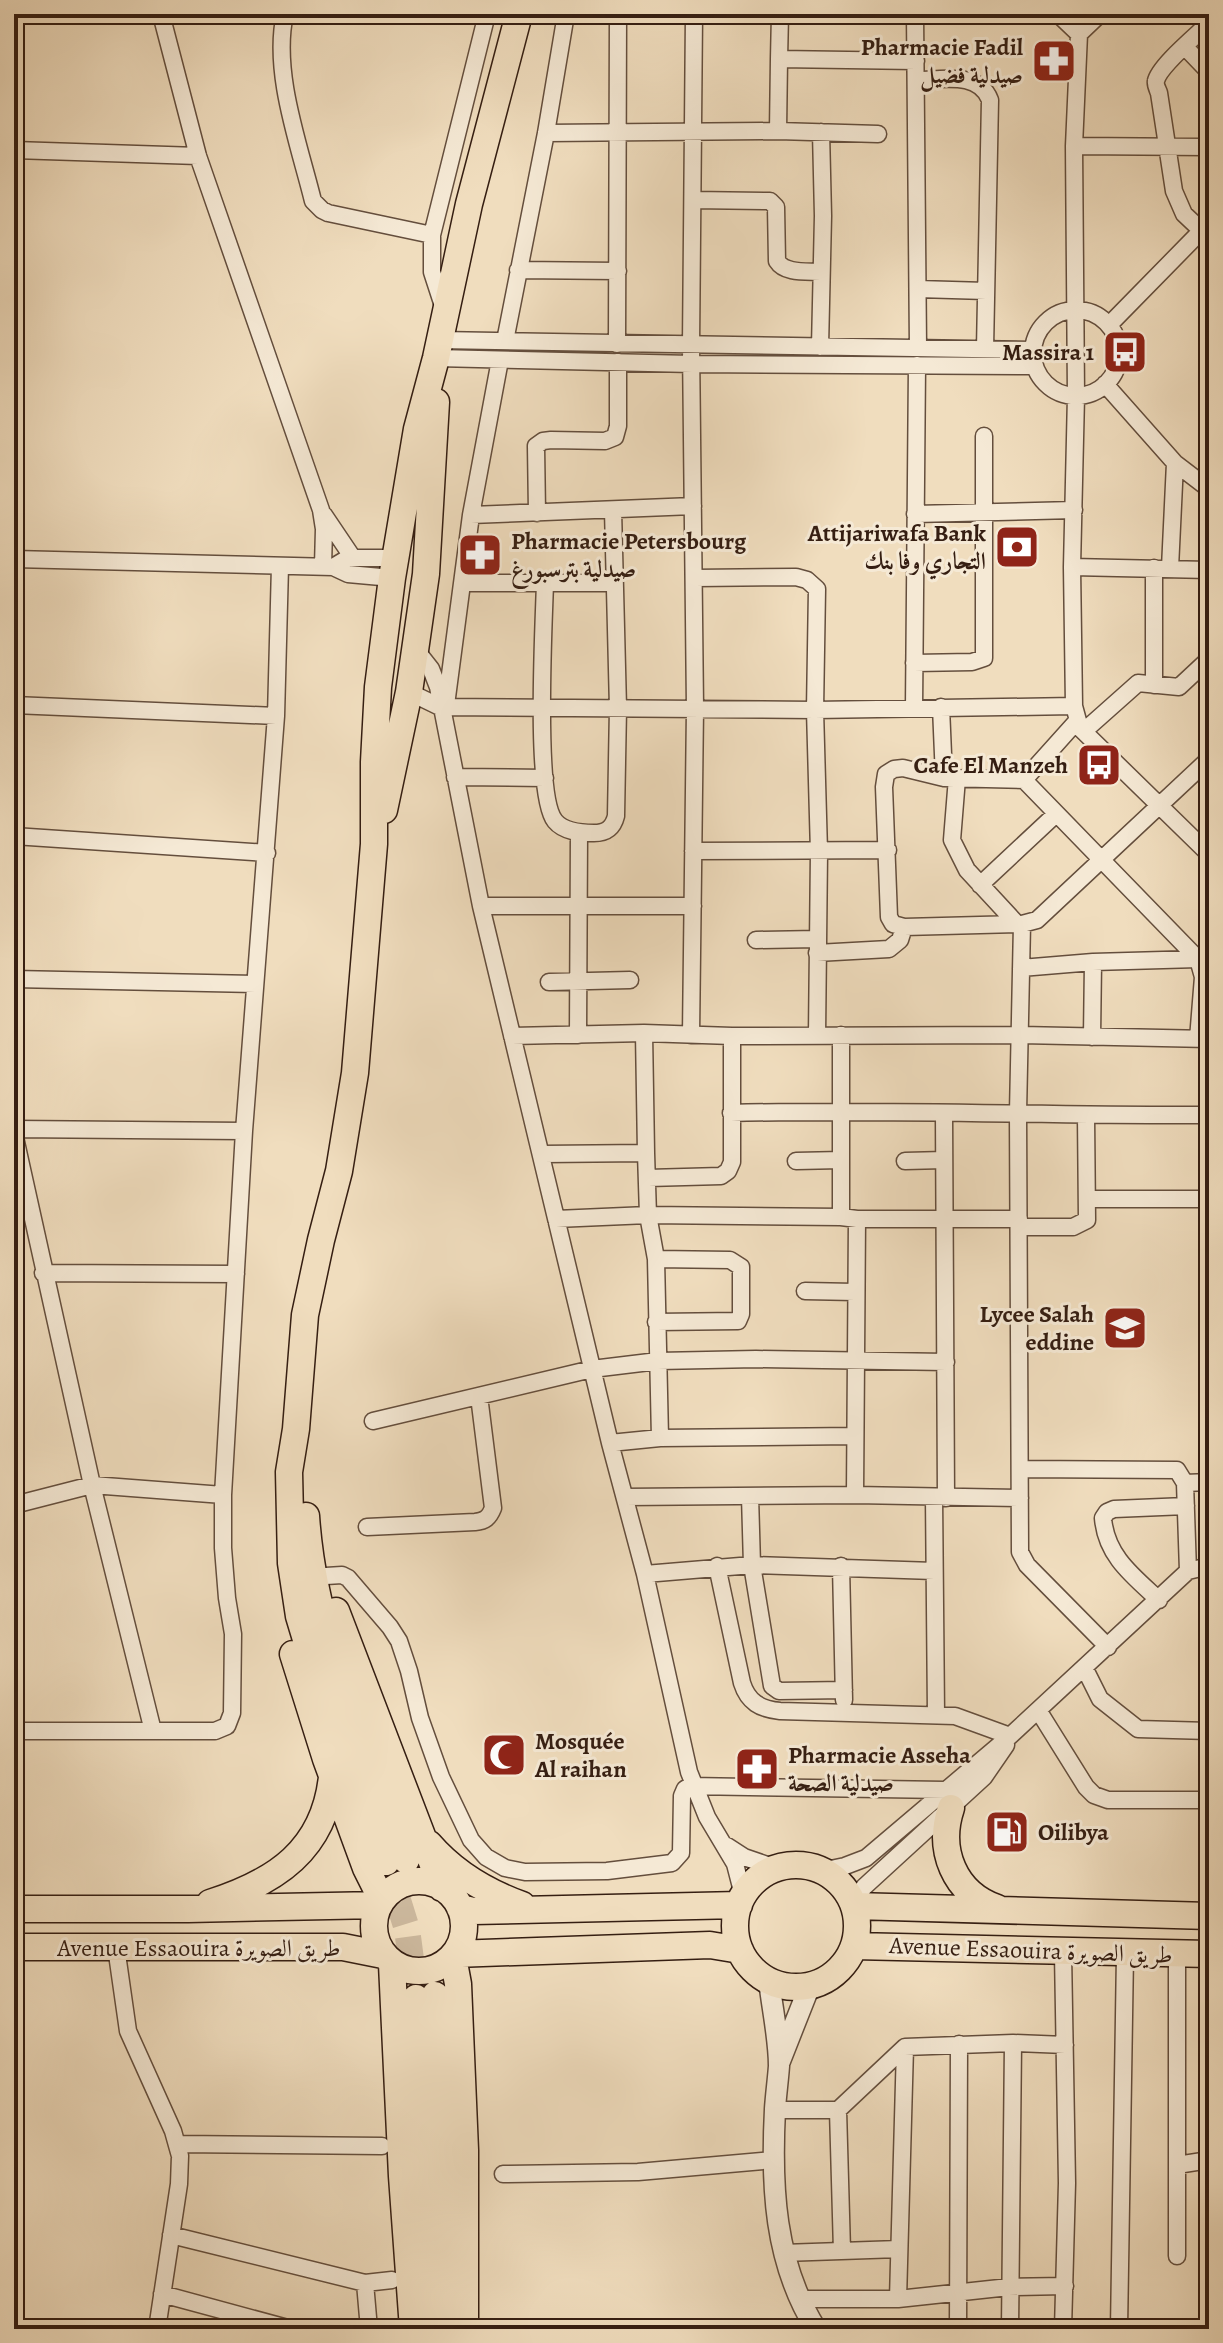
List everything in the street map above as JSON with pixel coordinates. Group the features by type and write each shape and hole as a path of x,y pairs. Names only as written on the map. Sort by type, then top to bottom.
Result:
{"main road":[{"path":"396,1861 306,1642 294,1590 298,1536 289,1472 296,1429 305,1315 351,1106 374,844 378,687 394,563 417,429 438,349 469,204 519,14"},
{"path":"374,844 409,692 428,562 438,349"},
{"path":"394,563 413,551 428,562"},
{"path":"378,687 392,693 409,692"},
{"path":"298,1536 326,1576 346,1640 442,1888 460,1908 464,1931 454,1955 437,1968 419,1972 388,1959"},
{"path":"298,1536 282,1557 280,1578 289,1633 304,1693 332,1777 380,1902"},
{"path":"188,1909 243,1891 288,1865 308,1844 323,1819 332,1777"},
{"path":"948,1799 946,1845 953,1870 967,1891 1001,1910"},
{"path":"420,1833 445,1861 474,1883 506,1899 541,1910"},
{"path":"798,1865 821,1871 840,1884 854,1904 857,1927 854,1946 837,1971 810,1985 793,1986 769,1980 755,1971 740,1950 735,1926 741,1900 757,1879 776,1868 798,1865"},
{"path":"413,2329 388,1959 373,1930 380,1902 388,1893 405,1883 424,1881 442,1888"},
{"path":"460,1908 473,1911 541,1910 741,1900"},
{"name":"Avenue Essaouira طريق الصويرة","path":"14,1909 188,1909 380,1902"},
{"name":"Avenue Essaouira طريق الصويرة","path":"854,1904 1209,1916"},
{"path":"454,1955 710,1945 740,1950"},
{"name":"Avenue Essaouira طريق الصويرة","path":"854,1946 1209,1954"},
{"name":"Avenue Essaouira طريق الصويرة","path":"14,1947 343,1947 388,1959"},
{"path":"454,1955 465,2150 465,2329"},
{"path":"429,2329 426,1997 439,2028 448,2329"}],"street":[{"path":"161,14 198,156 321,510 328,566"},
{"path":"285,14 280,47 283,78 313,201 328,213 432,235"},
{"path":"445,313 432,272 432,235 487,14"},
{"path":"505,341 566,14"},
{"path":"617,344 618,14"},
{"path":"691,1035 695,708 691,346 694,14"},
{"path":"778,131 780,14"},
{"path":"915,14 918,347"},
{"path":"1058,14 1079,34"},
{"path":"1078,720 1072,567 1076,396 1074,146 1079,34 1100,14"},
{"path":"1109,325 1205,227 1184,214 1174,191 1156,78 1209,23"},
{"path":"1185,47 1209,72"},
{"path":"779,59 916,61"},
{"path":"917,80 973,81 984,87 990,100 985,349"},
{"path":"546,133 778,131 878,134"},
{"path":"820,347 821,132"},
{"path":"1074,146 1209,147"},
{"path":"14,150 198,156"},
{"path":"693,200 765,199 772,202 776,214 777,263 784,269 821,272"},
{"path":"518,270 618,271"},
{"path":"918,289 986,291"},
{"path":"1075,310 1098,316 1109,325 1119,349 1118,362 1105,384 1089,394 1076,396 1056,391 1047,384 1034,358 1035,339 1047,321 1075,310"},
{"path":"438,349 505,341 918,347 985,349 1034,358"},
{"path":"438,349 500,360 692,364 917,365 1034,358"},
{"path":"443,707 471,515 500,360"},
{"path":"537,513 536,446 551,440 605,441 615,437 618,426 618,362"},
{"path":"914,708 917,365"},
{"path":"1105,384 1175,463 1209,489"},
{"path":"914,663 972,662 984,658 984,436"},
{"path":"1154,685 1162,568 1175,463"},
{"path":"471,515 693,506"},
{"path":"321,510 353,558"},
{"path":"545,582 542,707 545,778 553,818 563,827 579,833 602,832 614,822 618,708 613,510"},
{"path":"915,514 1074,510"},
{"path":"328,566 353,558 394,563"},
{"path":"14,559 328,566 348,574 394,563"},
{"path":"14,1731 215,1731 227,1726 232,1713 233,1634 223,1548 223,1495 244,1131 276,716 280,566"},
{"path":"1072,567 1209,570"},
{"path":"695,578 796,577 816,585 815,710 819,852 817,1036"},
{"path":"462,583 614,583"},
{"path":"416,650 435,678 443,707 481,906 610,1443 645,1574 693,1786 739,1874 741,1900"},
{"path":"1024,780 1078,720 1138,683 1179,687 1209,659"},
{"path":"409,692 443,707 815,710 941,707 1078,720 1209,854"},
{"path":"14,705 276,716"},
{"path":"941,707 950,778 952,840 967,870 1020,924 1020,1548 1023,1559 1108,1647"},
{"path":"512,1036 644,1033 1203,1039 1206,983 1198,959 1104,860 1024,780 950,778 903,768 886,774 884,787 889,917 896,926 1020,924 1041,917 1104,860 1209,759"},
{"path":"455,777 545,778"},
{"path":"980,885 1056,814"},
{"path":"578,1035 579,833"},
{"path":"14,836 267,853"},
{"path":"693,851 888,850"},
{"path":"481,906 693,906"},
{"path":"756,940 889,949 900,940 904,927"},
{"path":"1021,968 1198,959"},
{"path":"1092,1037 1093,962"},
{"path":"14,979 255,984"},
{"path":"549,982 630,980"},
{"path":"644,1033 648,1215 656,1259 660,1438"},
{"path":"841,1035 841,1160 855,1292 855,1495"},
{"path":"648,1178 725,1174 732,1162 732,1036"},
{"path":"731,1113 841,1110 1086,1116 1209,1115"},
{"path":"936,1715 934,1571 946,1362 944,1114"},
{"path":"556,1219 648,1215 945,1219 1081,1225 1087,1220 1089,1199 1086,1116"},
{"path":"153,1731 92,1485 14,1131 244,1131"},
{"path":"543,1154 646,1153"},
{"path":"796,1161 841,1160"},
{"path":"905,1161 944,1160"},
{"path":"1089,1199 1209,1199"},
{"path":"656,1259 730,1260 741,1267 739,1320 656,1322"},
{"path":"43,1273 236,1274"},
{"path":"805,1291 855,1292"},
{"path":"373,1421 592,1369 658,1361 946,1362"},
{"path":"367,1527 475,1522 490,1516 493,1508 479,1396"},
{"path":"610,1443 660,1438 854,1436"},
{"path":"1021,1469 1172,1469 1181,1473 1185,1483 1188,1571"},
{"path":"1185,1483 1209,1482"},
{"path":"14,1505 92,1485 223,1495"},
{"path":"625,1497 855,1495 1020,1498"},
{"path":"750,1496 752,1565 772,1686 779,1691 844,1690"},
{"path":"1159,1600 1115,1557 1108,1543 1103,1518 1110,1510 1186,1506"},
{"path":"645,1574 752,1565 934,1571"},
{"path":"717,1566 742,1683 749,1699 769,1710 955,1716 1010,1736"},
{"path":"841,1566 845,1711"},
{"path":"821,1871 866,1858 991,1768 1010,1736 1188,1571 1209,1566"},
{"path":"326,1576 342,1575 348,1578 399,1641 423,1729 441,1777 471,1840 495,1863 525,1872 571,1872 672,1863 679,1858 682,1849 683,1792 693,1786 948,1799"},
{"path":"1085,1669 1100,1699 1138,1729 1209,1731"},
{"path":"1038,1710 1094,1795 1115,1800 1209,1800"},
{"path":"854,1904 864,1887 948,1799"},
{"path":"726,1845 744,1857 776,1868"},
{"path":"116,1947 128,2031 178,2144 180,2169 157,2329"},
{"path":"1063,1953 1063,2329"},
{"path":"1119,2329 1125,1954"},
{"path":"1177,1954 1177,2256"},
{"path":"769,1980 779,2064 775,2110 775,2207 783,2253 799,2299 816,2329"},
{"path":"779,2064 810,1985"},
{"path":"775,2110 838,2110 905,2047 1013,2043 1065,2045"},
{"path":"1010,2329 1013,2043"},
{"path":"958,2329 959,2044"},
{"path":"898,2299 905,2047"},
{"path":"838,2110 842,2251"},
{"path":"178,2144 382,2146"},
{"path":"503,2174 638,2172 774,2160"},
{"path":"1177,2165 1209,2160"},
{"path":"171,2235 365,2283 392,2280"},
{"path":"783,2253 899,2249"},
{"path":"365,2283 369,2329"},
{"path":"799,2299 898,2299 1009,2287 1065,2286"},
{"path":"162,2294 291,2329"}],"tunnel":[{"path":"386,1862 407,1929 416,1998"}],"place":[{"name":"Pharmacie Fadil صيدلية فضيل","path":"1054,61"},
{"name":"Massira 1","path":"1125,352"},
{"name":"Attijariwafa Bank التجاري وفا بنك","path":"1017,547"},
{"name":"Pharmacie Petersbourg صيدلية بترسبورغ","path":"480,555"},
{"name":"Cafe El Manzeh","path":"1099,765"},
{"name":"Lycee Salah eddine","path":"1125,1328"},
{"name":"Mosquée Al raihan","path":"504,1755"},
{"name":"Pharmacie Asseha صيدلية الصحة","path":"757,1769"},
{"name":"Oilibya","path":"1007,1832"}]}
